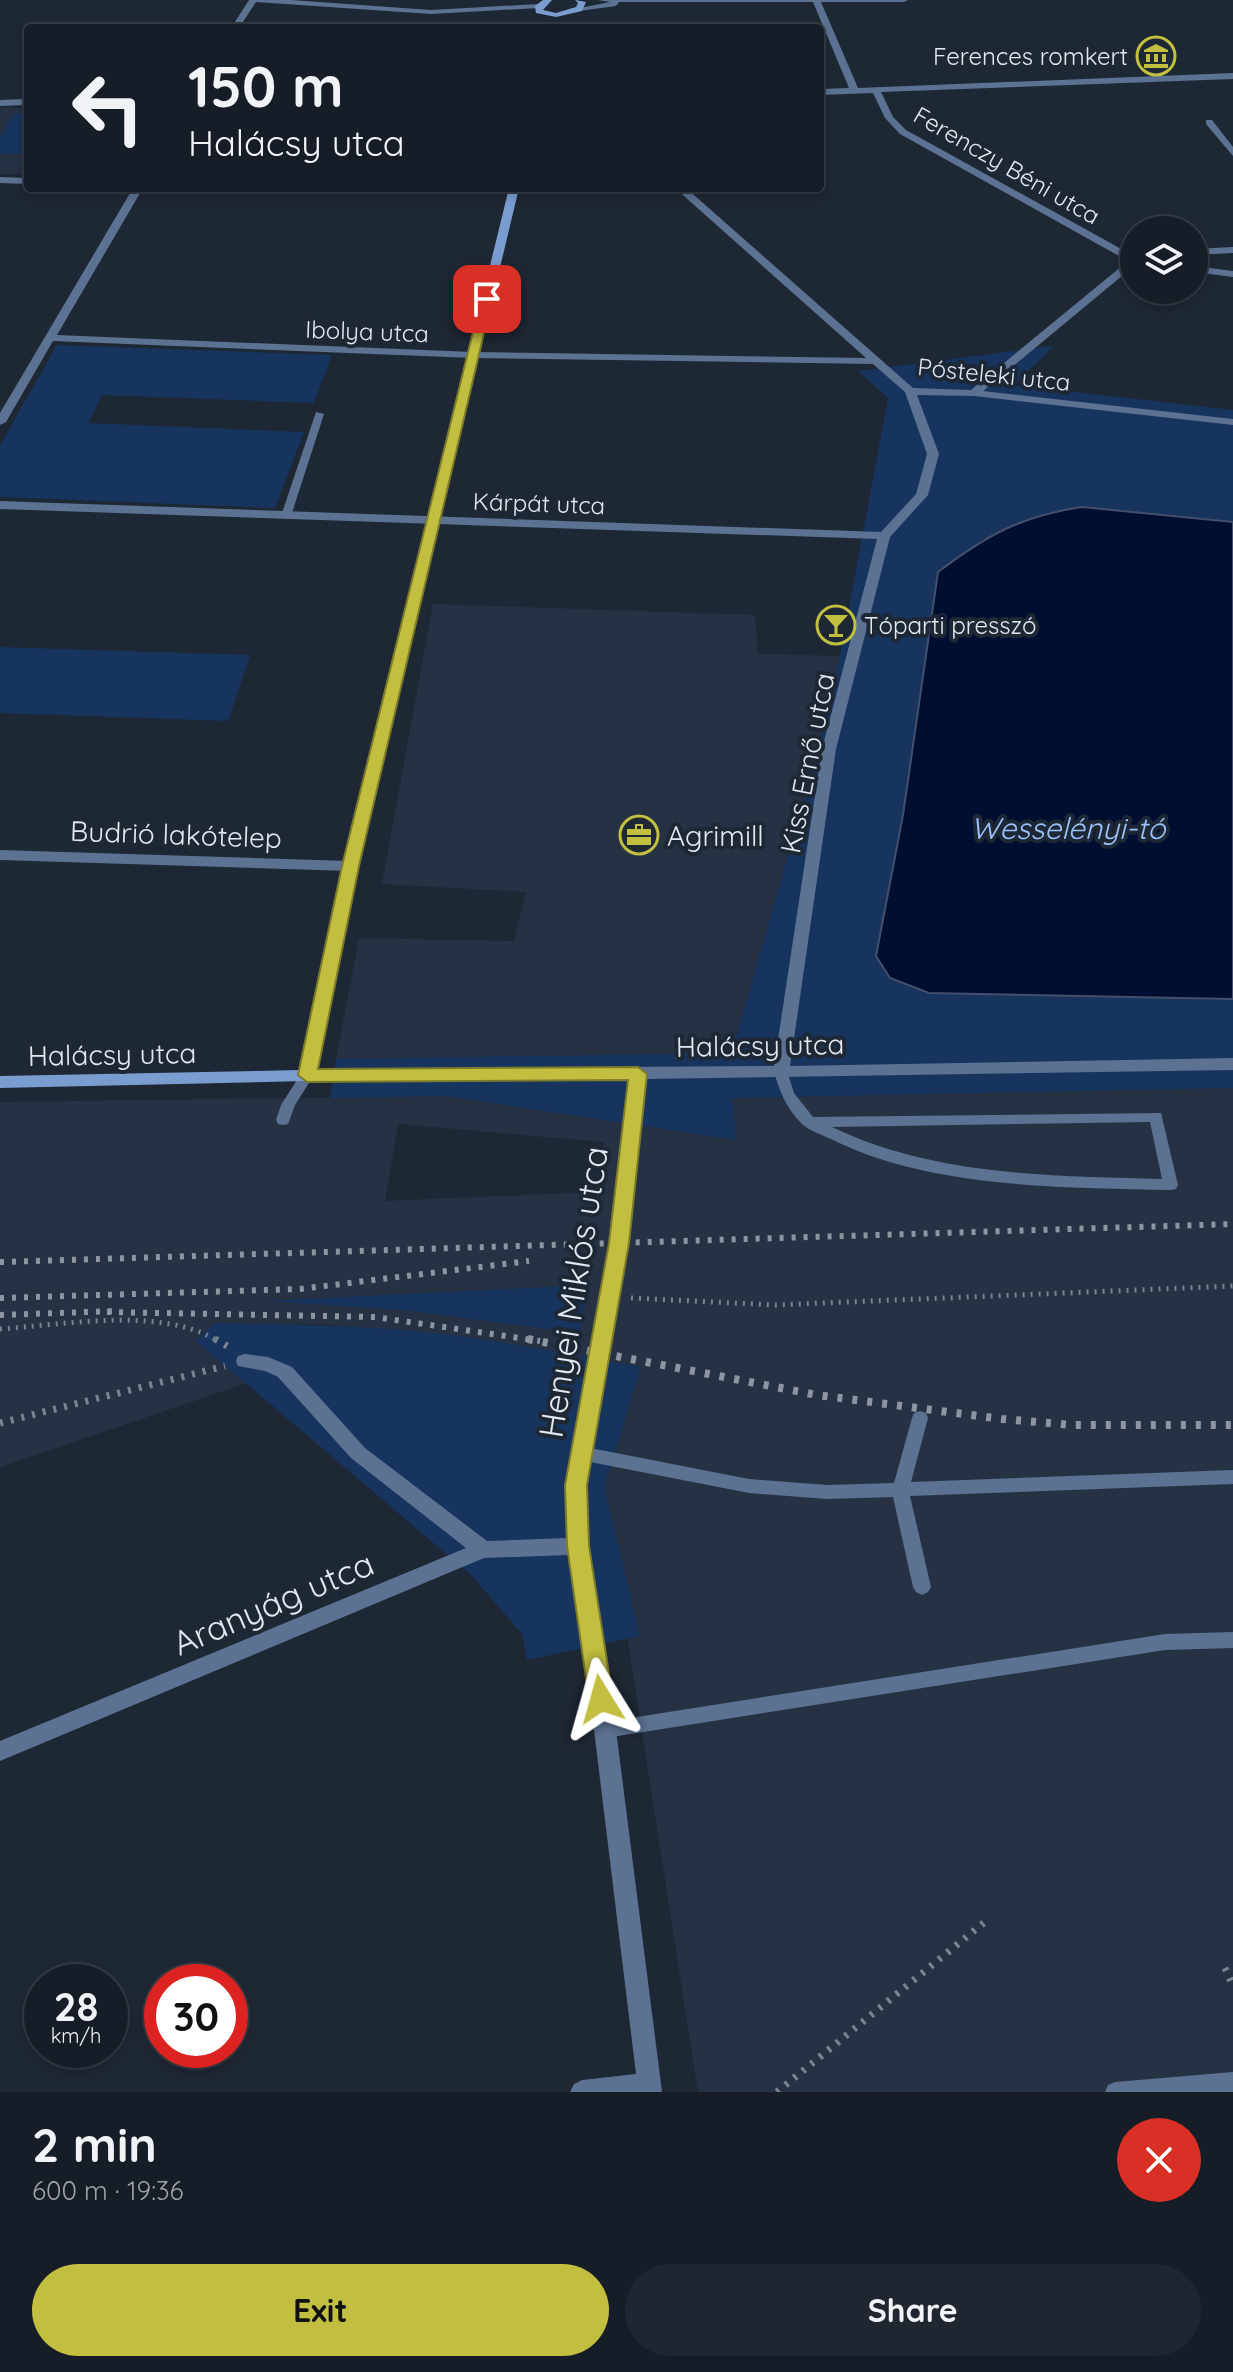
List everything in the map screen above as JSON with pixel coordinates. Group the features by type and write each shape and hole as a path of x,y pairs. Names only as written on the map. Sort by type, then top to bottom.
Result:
{"main road":[{"path":"547,16 548,0"},
{"path":"547,16 564,14 579,4"},
{"path":"547,16 564,14"},
{"path":"307,1075 350,866 513,192"},
{"name":"Halácsy utca","path":"0,1082 307,1075"}],"street":[{"path":"238,24 255,0 547,16"},
{"path":"602,0 653,2"},
{"path":"579,4 904,0"},
{"path":"816,1 855,91"},
{"path":"824,92 1233,76"},
{"name":"Ferenczy Béni utca","path":"876,90 889,118 903,132 1120,253"},
{"path":"0,103 24,102"},
{"path":"1209,122 1233,153"},
{"path":"0,180 24,181"},
{"path":"0,422 136,192"},
{"name":"Pósteleki utca","path":"684,192 910,391 974,393 1233,422"},
{"path":"1208,251 1233,250"},
{"path":"1208,271 1233,274"},
{"name":"Ferenczy Béni utca","path":"974,393 1120,273"},
{"name":"Ibolya utca","path":"51,338 473,355 873,361"},
{"name":"Kiss Ernő utca","path":"781,1071 829,749 884,536 922,495 933,454 910,391"},
{"name":"Kárpát utca","path":"0,505 884,536"},
{"name":"Budrió lakótelep","path":"0,855 350,866"},
{"name":"Halácsy utca","path":"307,1075 638,1074 1233,1064"},
{"name":"Henyei Miklós utca","path":"638,1074 619,1243 576,1485 578,1546 605,1730 649,2089"},
{"path":"245,1361 268,1364 285,1372 358,1453 483,1550"},
{"name":"Aranyág utca","path":"0,1751 483,1550 578,1546"},
{"path":"582,2092 649,2089"}],"lane":[{"path":"286,516 319,414"},
{"path":"781,1071 787,1094 809,1122 845,1142 896,1159 982,1173 1171,1185 1156,1117 809,1122"},
{"path":"283,1120 288,1105 307,1075"},
{"path":"920,1418 900,1490 922,1587"},
{"path":"580,1453 749,1486 827,1492 1233,1477"},
{"path":"605,1730 1165,1642 1233,1640"},
{"path":"1115,2092 1233,2082"}],"path":[{"path":"610,1297 775,1305 1233,1286"},
{"path":"0,1329 150,1322 185,1326 220,1339 245,1361"},
{"path":"0,1423 245,1361"},
{"path":"777,2092 986,1921"},
{"path":"1225,1968 1233,1986"}],"shaded area":[{"path":"0,108 24,108 24,174 0,174"},
{"path":"14,113 24,113 24,154 0,154 0,138"},
{"path":"57,345 332,355 314,403 102,395 88,423 304,432 275,508 0,497 0,445"},
{"path":"1054,346 1014,385 1233,410 1233,1088 732,1098 736,1140 446,1096 330,1098 336,1059 732,1053 820,741 840,656 888,398 858,371"},
{"path":"433,604 755,615 758,654 840,656 820,741 732,1053 336,1059 359,938 514,941 526,892 382,884"},
{"path":"0,647 250,655 228,721 0,713"},
{"path":"1233,1088 1233,2092 698,2092 604,1487 641,1367 479,1339 406,1330 314,1324 216,1324 196,1341 247,1383 0,1467 0,1102 446,1096 735,1140 732,1098","holes":["398,1124 603,1142 604,1143 593,1192 385,1201","587,1285 580,1333 403,1310 276,1301"]},
{"path":"587,1285 580,1333 403,1310 264,1301"},
{"path":"215,1323 381,1328 435,1333 641,1367 604,1487 640,1636 527,1660 522,1634 471,1575 196,1341"}],"water":[{"name":"Wesselényi-tó","path":"1082,507 1233,522 1233,999 929,993 890,978 876,956 903,815 938,572 1006,529 1041,516"}],"railway":[{"path":"0,1262 1233,1224"},
{"path":"0,1298 300,1289 529,1261"},
{"path":"0,1315 116,1311"},
{"path":"107,1312 375,1317 533,1340"},
{"path":"528,1339 533,1340"},
{"path":"533,1340 540,1341"},
{"path":"533,1340 817,1395 1002,1419 1073,1425 1233,1425"}],"place":[{"name":"Ferences romkert","path":"1156,56"},
{"name":"Tóparti presszó","path":"836,625"},
{"name":"Agrimill","path":"639,835"}],"route":[{"path":"487,299 350,866 307,1075 638,1074 619,1243 614,1257 602,1351 576,1485 578,1546 601,1699"}]}
